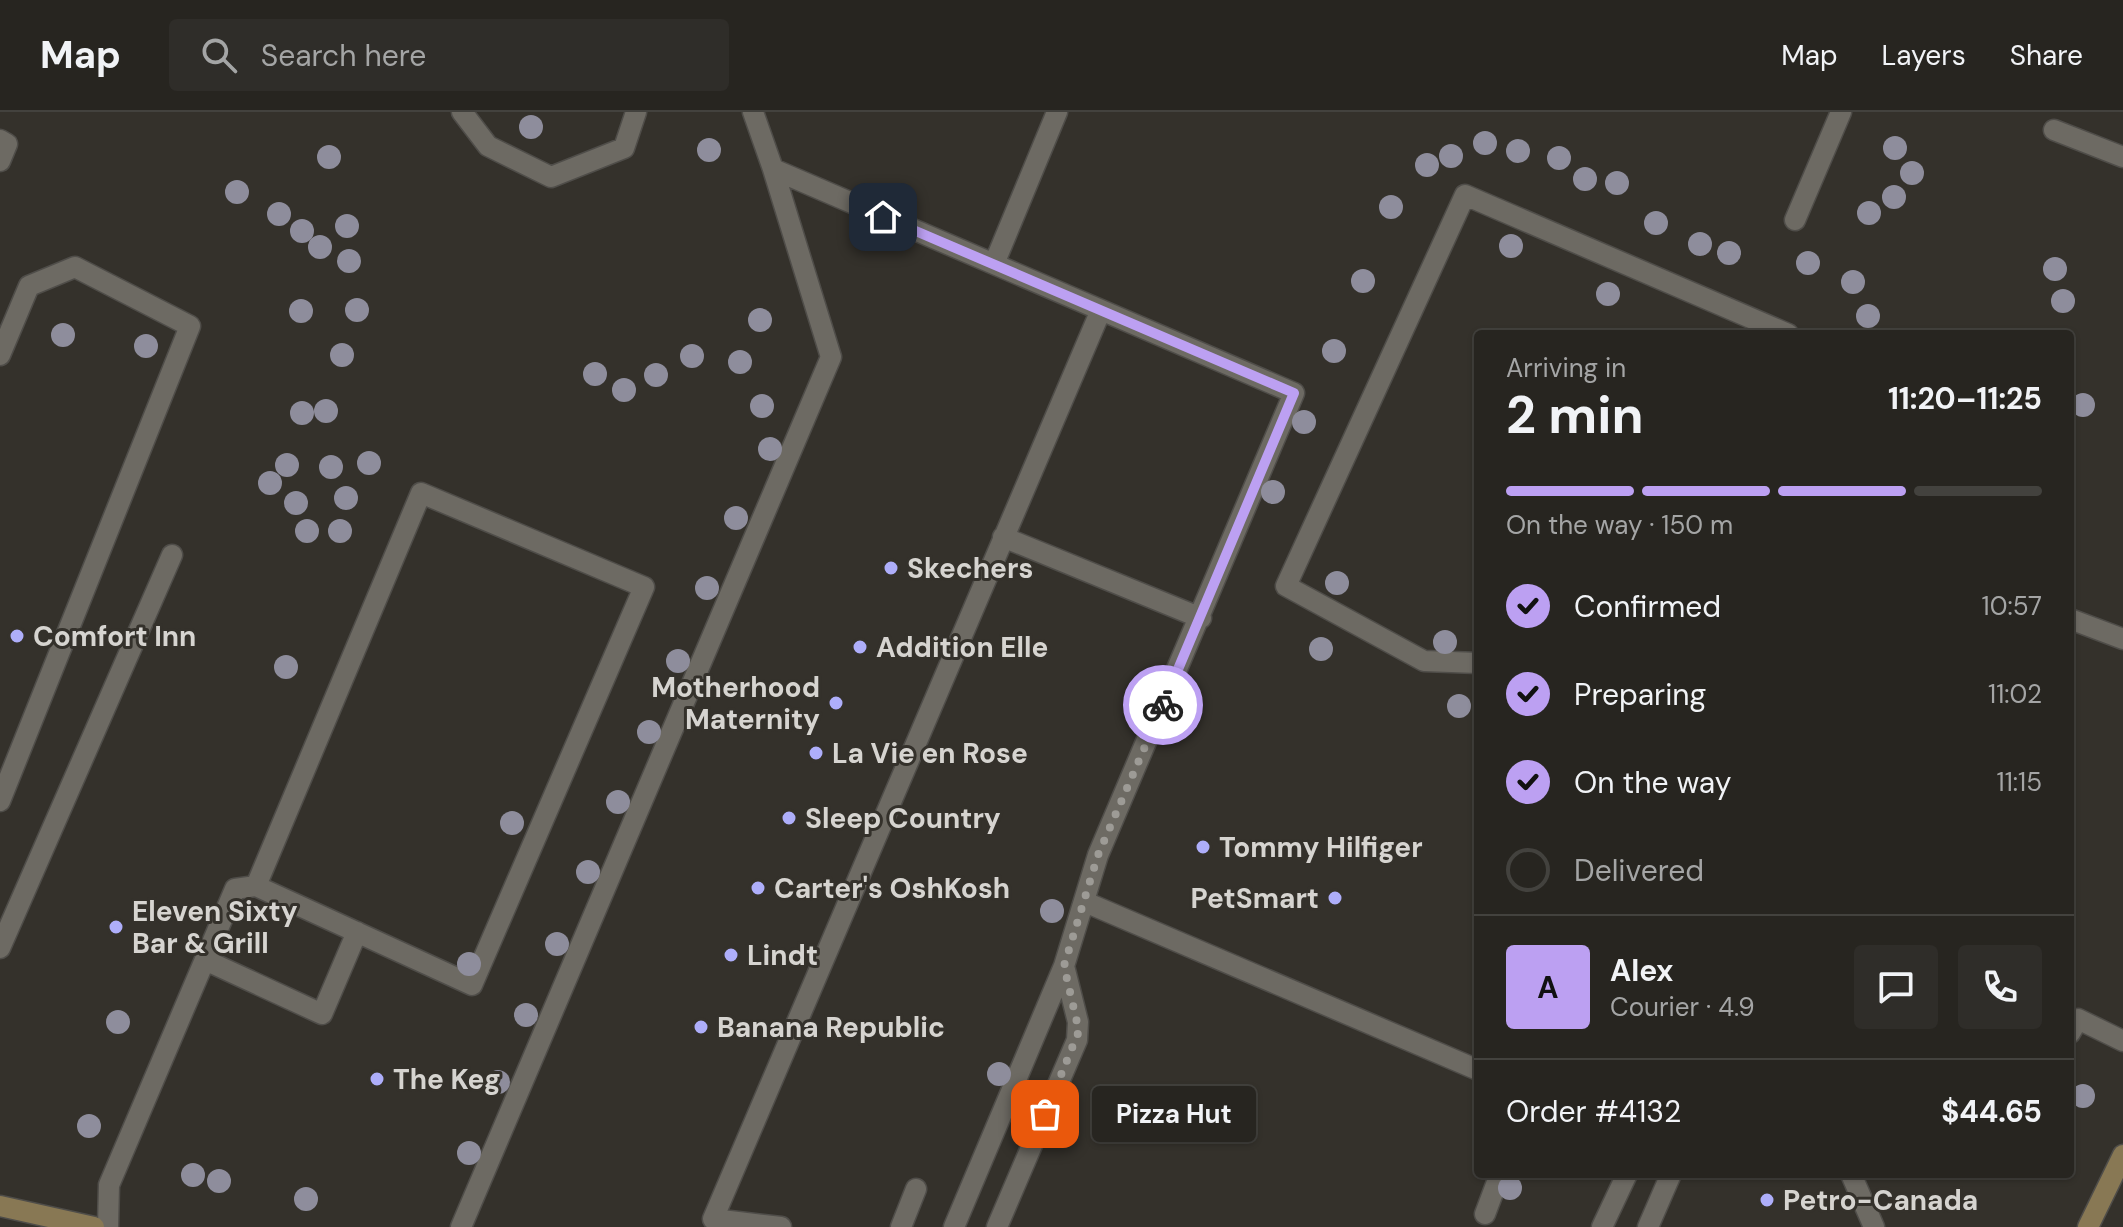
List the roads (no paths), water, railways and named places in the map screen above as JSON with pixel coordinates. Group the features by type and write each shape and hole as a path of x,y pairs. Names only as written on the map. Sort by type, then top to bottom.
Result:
{"main road":[{"path":"2088,1227 2123,1155"},
{"path":"0,1206 94,1227"}],"lane":[{"path":"462,112 488,146 551,177 624,148 636,112"},
{"path":"461,1227 831,357 753,112"},
{"path":"994,264 1057,112"},
{"path":"1795,220 1841,112"},
{"path":"2054,130 2123,157"},
{"path":"0,140 7,144 0,161"},
{"path":"773,169 1294,393 1098,855 1064,966 954,1227"},
{"path":"1474,663 1424,661 1286,586 1465,195 1779,330"},
{"path":"0,355 29,286 75,267 190,326 0,801"},
{"path":"781,1227 713,1219 1101,310"},
{"path":"108,1227 109,1185 235,889 256,886 472,985 644,587 421,493 256,886"},
{"path":"1003,537 1201,618"},
{"path":"0,948 172,555"},
{"path":"2074,621 2123,639"},
{"path":"1085,902 1474,1068"},
{"path":"205,960 322,1014 357,932"},
{"path":"997,1227 1077,1040 1078,1022 1064,966"},
{"path":"2074,1026 2078,1019 2123,1041"},
{"path":"1485,1214 1498,1178"},
{"path":"1602,1227 1625,1178"},
{"path":"1648,1227 1669,1178"},
{"path":"1853,1178 1874,1227"},
{"path":"901,1227 916,1189"}],"place":[{"name":"Skechers","path":"891,568"},
{"name":"Comfort Inn","path":"17,636"},
{"name":"Addition Elle","path":"860,647"},
{"name":"Motherhood Maternity","path":"836,703"},
{"name":"La Vie en Rose","path":"816,753"},
{"name":"Sleep Country","path":"789,818"},
{"name":"Tommy Hilfiger","path":"1203,847"},
{"name":"Carter's OshKosh","path":"758,888"},
{"name":"PetSmart","path":"1335,898"},
{"name":"Eleven Sixty Bar & Grill","path":"116,927"},
{"name":"Lindt","path":"731,955"},
{"name":"Banana Republic","path":"701,1027"},
{"name":"The Keg","path":"377,1079"},
{"name":"Pizza Hut","path":"1045,1114"},
{"name":"Petro-Canada","path":"1767,1200"}]}
